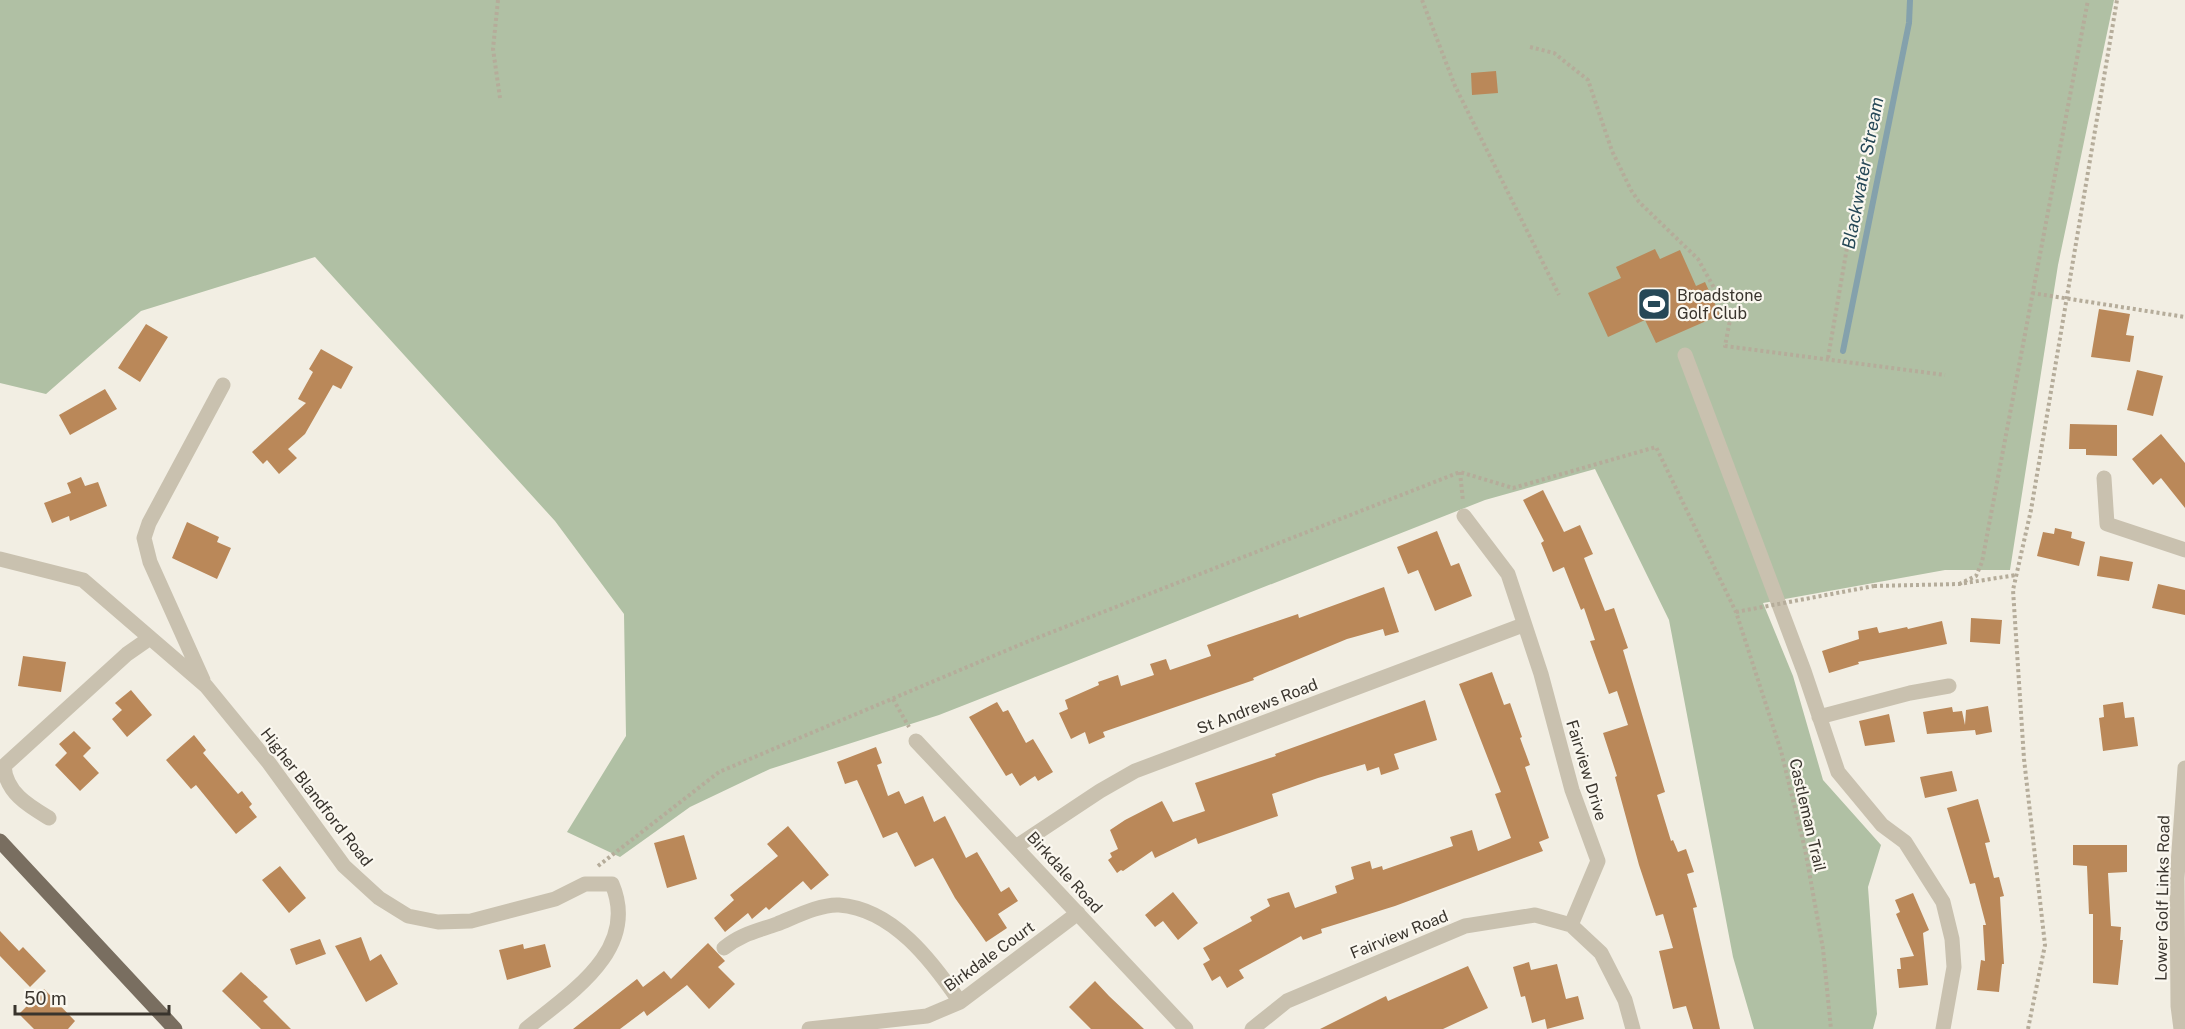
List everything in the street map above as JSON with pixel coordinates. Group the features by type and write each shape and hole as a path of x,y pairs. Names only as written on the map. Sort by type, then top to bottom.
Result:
{"main road":[{"path":"0,841 175,1029"}],"street":[{"path":"1685,355 1804,671 1838,772 1881,825 1905,842 1943,902 1952,939 1954,967 1943,1029"},
{"path":"206,686 150,562 144,538 149,523 223,385"},
{"path":"2104,478 2108,524 2185,550"},
{"name":"Fairview Drive","path":"1464,516 1508,574 1541,674 1572,790 1598,861 1571,925"},
{"name":"Higher Blandford Road","path":"0,559 83,580 206,686 269,763 344,866 379,898 408,916 438,922 471,921 555,899 585,884 612,884 619,900 616,940 592,972 526,1029"},
{"name":"St Andrews Road","path":"1017,846 1100,790 1135,771 1523,625"},
{"path":"49,818 22,802 15,794 4,766 127,654 150,638"},
{"path":"1820,717 1910,693 1949,686"},
{"name":"Birkdale Road","path":"916,741 1017,846 1185,1029"},
{"name":"Lower Golf Links Road","path":"2181,1029 2178,1006 2177,878 2185,768"},
{"path":"724,948 740,935 837,905 862,911 890,925 910,940 937,968 960,1002"},
{"name":"Birkdale Court","path":"809,1029 927,1016 960,1002 1078,913"},
{"name":"Fairview Road","path":"1252,1029 1287,1001 1465,926 1535,915 1571,925"},
{"path":"1571,925 1601,953 1625,1000 1633,1029"}],"path":[{"path":"498,0 492,49 500,98"},
{"path":"1422,0 1455,86 1559,295"},
{"path":"1959,584 1976,576 1982,562 2088,0"},
{"path":"2028,1029 2045,945 2024,759 2013,590 2031,510 2064,298 2117,0"},
{"path":"1530,47 1554,53 1588,80 1612,151 1630,190 1639,202 1698,259 1713,286 1730,320 1725,346 1945,375"},
{"path":"1828,358 1854,207"},
{"path":"2032,293 2185,317"},
{"name":"Castleman Trail","path":"1460,472 1513,488 1656,447 1736,612 1781,751 1805,849 1823,949 1831,1029"},
{"path":"589,873 719,772 1024,643 1460,472 1464,516"},
{"path":"1736,612 1874,586 1959,584 2016,575"},
{"path":"893,699 916,741"}],"green space":[{"path":"0,0 2114,0 2058,265 2010,570 1945,570 1763,603 1793,676 1823,780 1881,845 1868,887 1877,1014 1873,1029 1754,1029 1733,957 1669,620 1595,469 1485,500 939,715 770,769 690,807 620,857 567,832 626,736 624,614 555,521 315,257 141,311 46,394 0,383"}],"building":[{"path":"1496,71 1498,93 1472,95 1471,73"},
{"name":"Broadstone Golf Club","path":"1655,249 1660,259 1680,250 1696,286 1705,282 1720,315 1656,343 1645,320 1608,337 1588,293 1621,278 1616,267"},
{"path":"2099,309 2130,314 2126,335 2134,336 2130,362 2091,357"},
{"path":"146,324 168,337 140,382 118,368"},
{"path":"321,349 353,367 341,389 333,385 305,434 288,449 297,458 279,474 267,460 263,464 252,452 306,403 298,399 313,372 309,369"},
{"path":"2137,370 2163,376 2153,416 2127,410"},
{"path":"105,389 117,409 70,435 59,415"},
{"path":"2070,424 2117,425 2117,456 2086,455 2086,449 2069,449"},
{"path":"2161,434 2185,463 2185,508 2161,478 2153,485 2132,459"},
{"path":"81,477 85,486 98,482 107,506 70,521 69,516 52,523 44,503 71,493 67,483"},
{"path":"1543,490 1564,532 1580,525 1593,554 1584,558 1605,611 1614,608 1628,648 1623,650 1665,792 1657,795 1671,841 1673,840 1678,852 1686,849 1694,872 1687,874 1697,907 1693,908 1720,1029 1693,1029 1686,1006 1673,1009 1659,951 1673,948 1663,914 1656,916 1639,865 1615,777 1617,776 1603,733 1628,725 1617,691 1609,694 1590,641 1595,640 1584,608 1581,610 1564,567 1553,572 1541,543 1544,541 1523,500"},
{"path":"187,522 219,537 217,542 231,548 217,579 172,558"},
{"path":"2055,528 2072,532 2071,538 2085,542 2079,566 2037,556 2043,532 2054,534"},
{"path":"1437,531 1451,566 1459,563 1472,596 1435,611 1418,570 1408,574 1397,547"},
{"path":"2100,556 2133,562 2129,581 2097,576"},
{"path":"2158,584 2185,590 2185,615 2152,608"},
{"path":"1384,587 1399,632 1385,636 1383,629 1347,639 1253,678 1254,680 1103,732 1105,737 1089,744 1085,732 1071,739 1059,713 1068,709 1065,700 1099,685 1098,682 1118,675 1121,686 1154,675 1150,664 1166,659 1170,670 1211,656 1207,645 1298,614 1299,618"},
{"path":"1971,618 2002,620 2000,644 1970,642"},
{"path":"1942,621 1947,644 1858,662 1859,664 1829,673 1822,651 1859,639 1858,631 1877,627 1879,633"},
{"path":"23,656 66,662 61,692 18,686"},
{"path":"1492,672 1504,705 1510,703 1530,765 1525,767 1549,838 1539,842 1543,851 1395,906 1321,929 1322,933 1303,940 1301,936 1239,970 1244,978 1227,988 1220,976 1212,981 1203,964 1210,960 1203,948 1252,921 1250,917 1270,906 1267,899 1289,892 1295,908 1337,893 1335,886 1354,879 1351,867 1370,861 1372,869 1382,866 1383,870 1453,846 1450,837 1472,830 1478,851 1511,838 1495,794 1501,792 1459,684"},
{"path":"131,690 152,715 127,737 112,719 122,710 115,703"},
{"path":"1425,700 1437,740 1394,754 1399,769 1381,775 1379,767 1367,771 1365,764 1318,778 1272,794 1278,816 1198,844 1196,838 1155,858 1152,851 1117,873 1108,860 1112,857 1110,853 1118,849 1110,830 1162,801 1173,822 1205,811 1195,783 1276,756 1275,754"},
{"path":"997,702 1003,712 1008,710 1026,743 1033,739 1053,772 1038,781 1035,776 1020,786 1012,773 1006,776 969,717"},
{"path":"2123,702 2125,718 2134,717 2138,746 2103,751 2099,718 2104,717 2103,705"},
{"path":"1988,706 1992,732 1976,735 1975,730 1927,734 1923,712 1952,707 1953,712 1962,711 1965,725 1966,710"},
{"path":"1889,714 1895,742 1865,746 1859,721"},
{"path":"74,731 91,748 83,756 99,773 80,791 55,765 67,753 59,744"},
{"path":"194,735 206,750 203,753 238,794 242,791 252,804 249,807 257,817 236,834 196,785 191,789 166,760"},
{"path":"876,747 882,763 877,765 888,796 899,791 905,804 923,796 934,822 945,816 966,858 977,852 1001,892 1009,887 1018,901 998,914 1007,928 986,942 955,898 933,858 915,867 897,832 883,838 857,780 845,784 837,762"},
{"path":"1952,771 1957,791 1925,798 1920,777"},
{"path":"1978,799 1990,842 1985,843 1994,878 1999,877 2004,896 2000,897 2004,964 2002,964 1999,992 1977,990 1981,960 1985,961 1983,925 1986,925 1975,883 1970,884 1947,808"},
{"path":"788,826 829,875 811,890 803,881 769,910 766,907 752,919 748,913 725,932 714,918 734,900 730,895 778,856 767,844"},
{"path":"684,835 697,879 667,888 654,843"},
{"path":"2073,845 2127,845 2127,872 2108,873 2111,926 2121,927 2120,940 2123,940 2118,985 2093,983 2093,914 2089,914 2087,866 2073,865"},
{"path":"280,866 306,898 289,913 262,880"},
{"path":"1173,892 1198,923 1178,940 1163,921 1155,927 1145,915"},
{"path":"1913,893 1929,930 1923,933 1928,985 1899,988 1897,969 1901,969 1900,958 1914,956 1896,914 1900,912 1895,900"},
{"path":"0,931 19,951 23,947 46,971 30,987 0,956"},
{"path":"361,937 370,961 381,954 398,984 366,1002 335,946"},
{"path":"320,939 326,954 296,965 290,949"},
{"path":"708,943 725,961 718,967 735,984 709,1009 687,985 647,1016 644,1011 620,1029 573,1029 637,979 643,987 664,971 671,979"},
{"path":"523,944 524,949 545,944 551,967 507,980 499,950"},
{"path":"1529,962 1531,970 1557,964 1566,999 1578,996 1584,1019 1547,1029 1545,1019 1532,1023 1525,996 1521,997 1513,967"},
{"path":"1468,966 1488,1008 1443,1029 1320,1029 1386,996 1388,1001"},
{"path":"241,972 268,997 263,1001 291,1029 261,1029 222,991"},
{"path":"1095,981 1144,1029 1091,1029 1069,1007"},
{"path":"44,989 75,1021 68,1029 34,1029 19,1014"}],"waterway":[{"name":"Blackwater Stream","path":"1843,351 1909,23 1910,0"}],"place":[{"name":"Broadstone Golf Club","path":"1654,304"}]}
